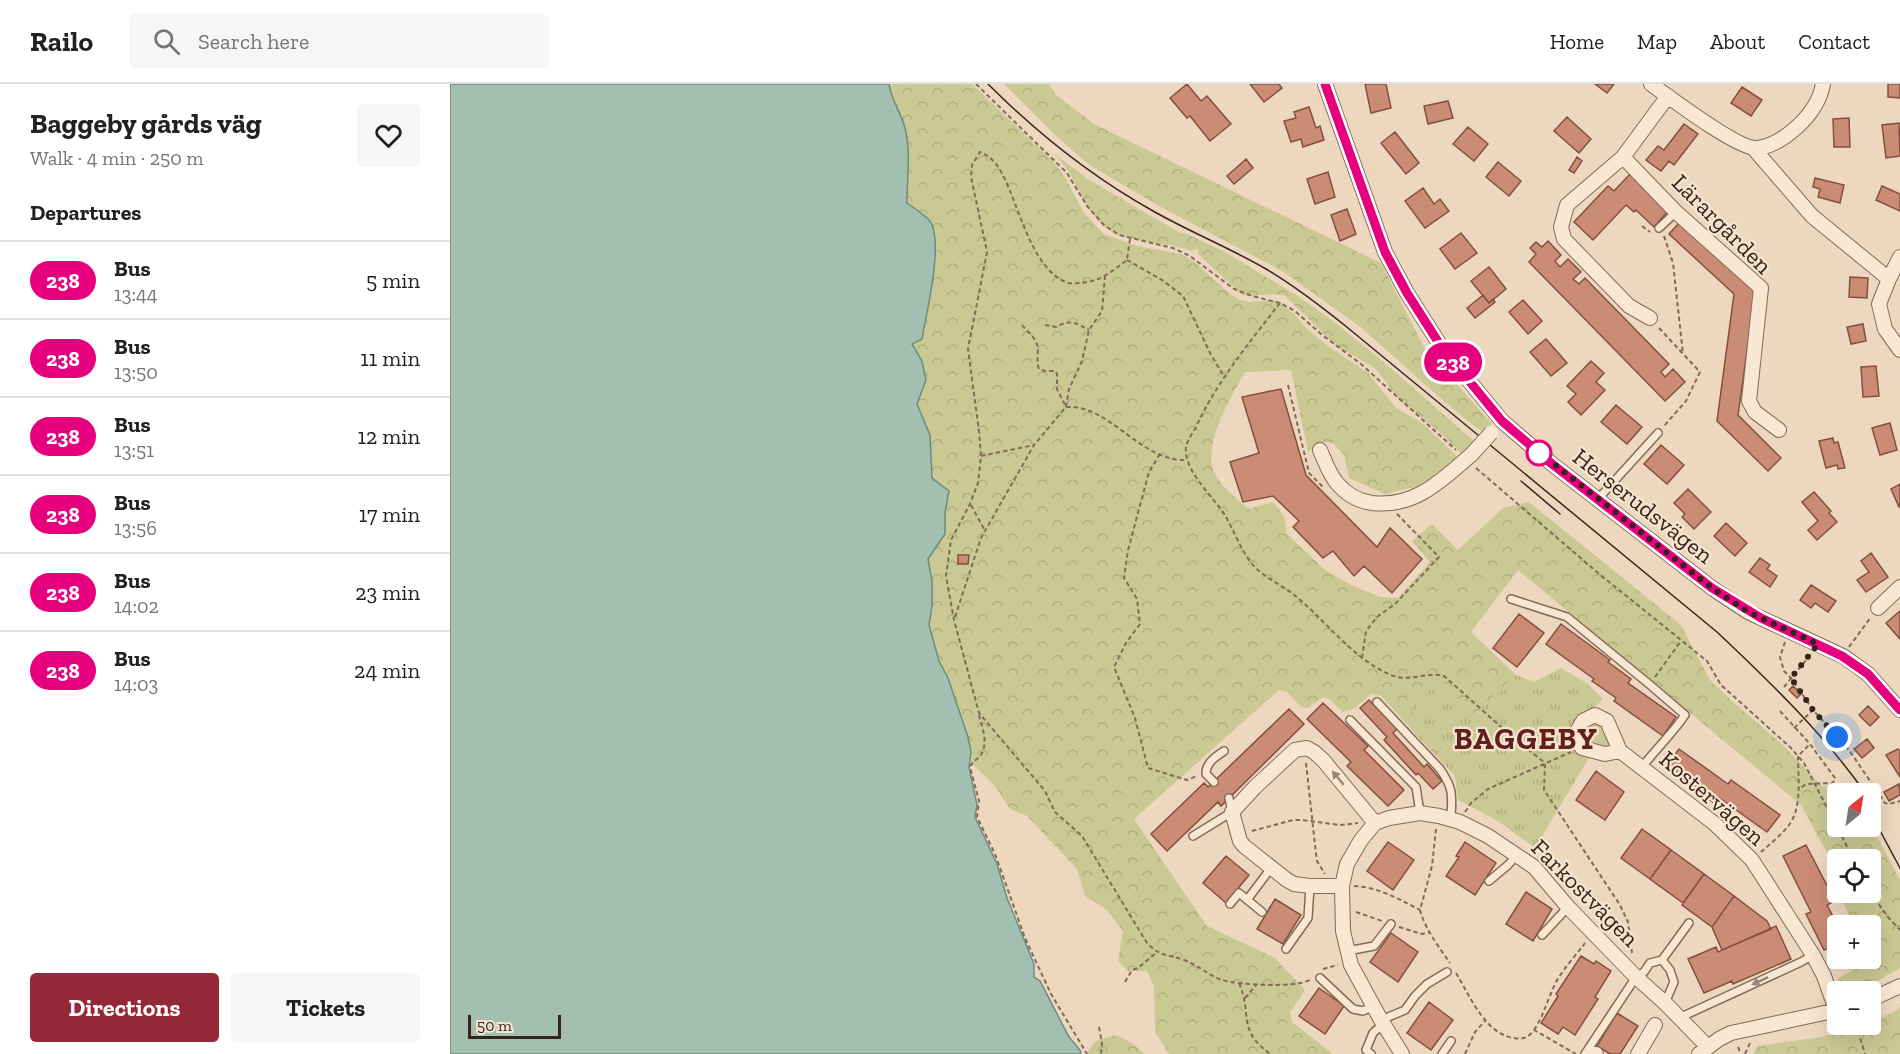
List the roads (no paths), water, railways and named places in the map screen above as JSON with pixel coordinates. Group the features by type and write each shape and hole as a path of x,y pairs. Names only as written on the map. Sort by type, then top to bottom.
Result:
{"street":[{"name":"Herserudsvägen","path":"1325,84 1385,252 1407,293 1442,348 1502,421 1552,464 1721,594 1773,625 1842,656 1868,674 1900,710"},
{"path":"1651,84 1735,140 1754,148 1812,216 1889,279"},
{"path":"1754,148 1767,146 1791,133 1803,121 1819,98 1823,84"},
{"path":"1650,318 1629,306 1564,239 1561,228 1567,206 1623,157 1668,96"},
{"name":"Lärargården","path":"1623,157 1676,212 1761,288 1749,401 1755,412 1779,430"},
{"path":"1900,257 1879,304 1885,329 1900,350"},
{"path":"1320,450 1335,482 1358,500 1385,504 1407,501 1435,485 1469,457 1502,421"},
{"path":"1876,611 1900,587"},
{"path":"1595,715 1607,721 1620,751 1605,754 1582,748 1577,731 1583,721 1595,715"},
{"path":"1342,886 1294,884 1244,846 1237,831 1230,805 1255,787 1295,750 1307,748 1323,760 1374,821 1347,864 1342,886 1343,931 1351,965 1402,1054"},
{"name":"Kostervägen","path":"1620,751 1715,824 1752,860 1813,955 1827,984"},
{"name":"Farkostvägen","path":"1374,821 1420,813 1445,818 1488,836 1517,855 1534,867 1593,933 1632,973 1665,1002 1704,1050"},
{"path":"1881,995 1900,986"},
{"path":"1704,1050 1731,1033 1827,1012"},
{"path":"1638,1054 1655,1025"}],"lane":[{"path":"1659,228 1676,212"},
{"path":"1598,499 1658,433"},
{"path":"1511,599 1567,617 1685,716 1642,767"},
{"path":"1377,702 1448,780 1452,789 1445,818"},
{"path":"1350,720 1416,786 1420,813"},
{"path":"1214,782 1206,774 1206,768 1213,758 1224,752"},
{"path":"1193,836 1230,805"},
{"path":"1489,881 1509,865 1517,855"},
{"path":"1247,900 1271,868"},
{"path":"1286,949 1308,918 1310,886"},
{"path":"1230,904 1239,894 1262,912"},
{"path":"1542,935 1568,907"},
{"path":"1585,1054 1632,973 1644,972 1650,963 1662,960 1689,923"},
{"path":"1347,951 1374,946 1391,924"},
{"path":"1680,1018 1813,955"},
{"path":"1662,960 1670,970 1674,982 1665,1002"},
{"path":"1371,1054 1366,1050 1373,1033 1382,1022 1405,1010 1427,984 1447,972"},
{"path":"1319,974 1353,1009 1363,1011 1374,1006"},
{"path":"1442,1054 1451,1041"}],"tram line":[{"path":"988,84 1046,137 1108,184 1167,219 1266,269 1308,297 1348,328 1717,632 1814,729 1858,783"},
{"path":"1521,481 1560,514"},
{"path":"1881,833 1900,868"}],"district":[{"name":"BAGGEBY","path":"1526,739"}]}
